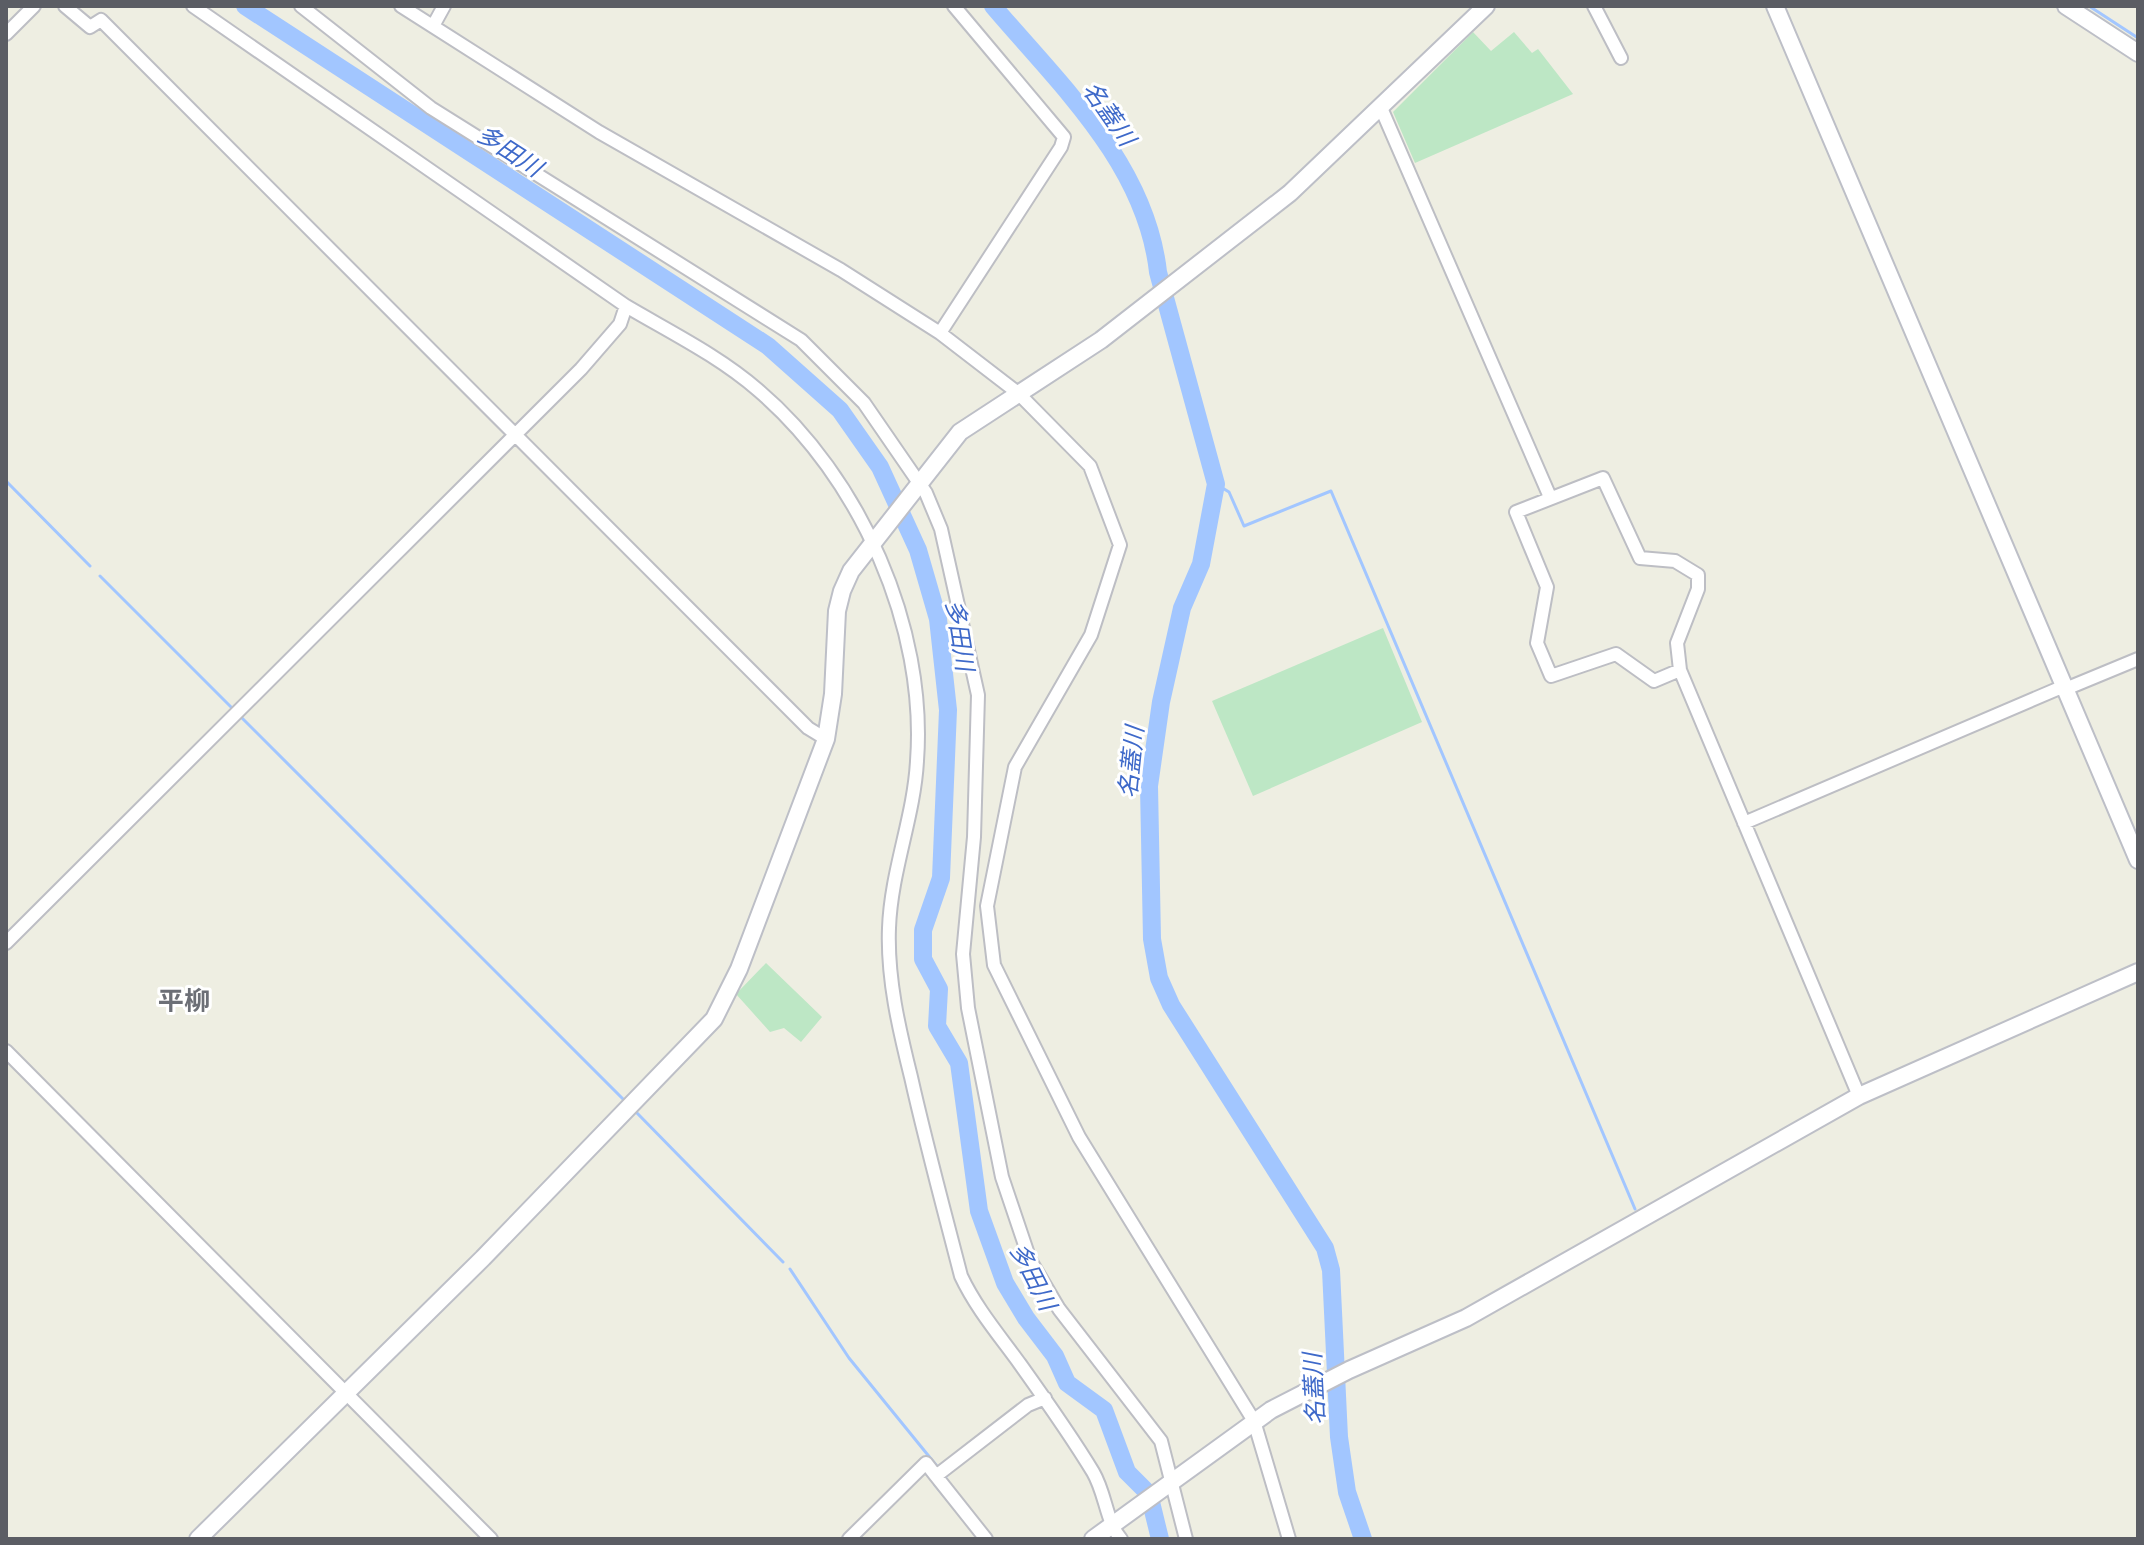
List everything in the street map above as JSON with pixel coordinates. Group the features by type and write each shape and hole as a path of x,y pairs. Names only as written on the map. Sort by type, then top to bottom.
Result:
{"street":[{"path":"6,34 34,6"},
{"path":"65,6 90,27 101,20 808,728 826,739"},
{"path":"193,6 626,306 712,357 756,388 793,422 842,484 874,543 887,575 917,692 917,762 889,928 894,999 961,1276 971,1298 1045,1398 1094,1474 1117,1528"},
{"path":"301,6 431,108 801,340 864,403 917,488 926,493 941,529 978,695 974,837 963,954 968,1008 1002,1177 1030,1260 1059,1309 1161,1441 1168,1484 1186,1539"},
{"path":"401,6 599,132 841,270 940,333 1018,393 1090,466 1120,545 1091,635 1015,767 987,906 994,965 1079,1137 1254,1421 1289,1539"},
{"path":"433,26 444,6"},
{"path":"940,333 1064,137 954,6"},
{"path":"198,1539 349,1393 714,1019 739,969 826,739 833,694 837,611 851,571 917,488 941,451 960,432 1157,299 1290,193 1486,6"},
{"path":"1594,6 1621,58"},
{"path":"1775,6 2069,687 2138,860"},
{"path":"2066,6 2138,53"},
{"path":"1381,108 1550,497"},
{"path":"6,943 515,435 620,324 626,306"},
{"path":"1680,670 1654,681 1622,657 1609,654 1551,676 1537,643 1547,587 1516,516 1519,510 1603,478 1640,558 1675,561 1698,575 1698,589 1677,643 1680,670 1859,1096"},
{"path":"1744,823 2138,659"},
{"path":"1093,1539 1117,1528 1168,1484 1254,1421 1327,1381 1488,1307 1859,1096 2138,972"},
{"path":"6,1051 491,1539"},
{"path":"936,1476 1028,1405 1045,1398"},
{"path":"849,1539 926,1463 986,1539"}],"green space":[{"path":"1473,32 1491,51 1514,32 1532,53 1538,49 1573,94 1415,163 1393,112"},
{"path":"1383,628 1422,722 1253,796 1212,701"},
{"path":"766,963 822,1017 801,1042 784,1028 770,1032 736,994"}],"waterway":[{"name":"多田川","path":"245,6 768,346 840,410 880,467 918,550 938,619 948,710 941,878 923,930 923,959 939,989 937,1026 959,1063 979,1211 1005,1283 1026,1318 1055,1356 1067,1383 1104,1410 1127,1472 1149,1494 1160,1539"},
{"name":"名蓋川","path":"993,6 1096,128 1137,196 1150,233 1216,484 1201,564 1182,608 1161,702 1149,786 1152,939 1159,978 1171,1005 1325,1248 1331,1270 1339,1437 1347,1492 1363,1539"},
{"path":"2089,6 2138,38"},
{"path":"6,481 90,566"},
{"path":"1216,484 1229,492 1244,526 1331,491 1635,1209"},
{"path":"100,576 233,709"},
{"path":"241,717 623,1099"},
{"path":"637,1113 783,1262"},
{"path":"790,1269 849,1358 936,1465"},
{"path":"935,1485 954,1508"}],"district":[{"name":"平柳","path":"184,999"}]}
